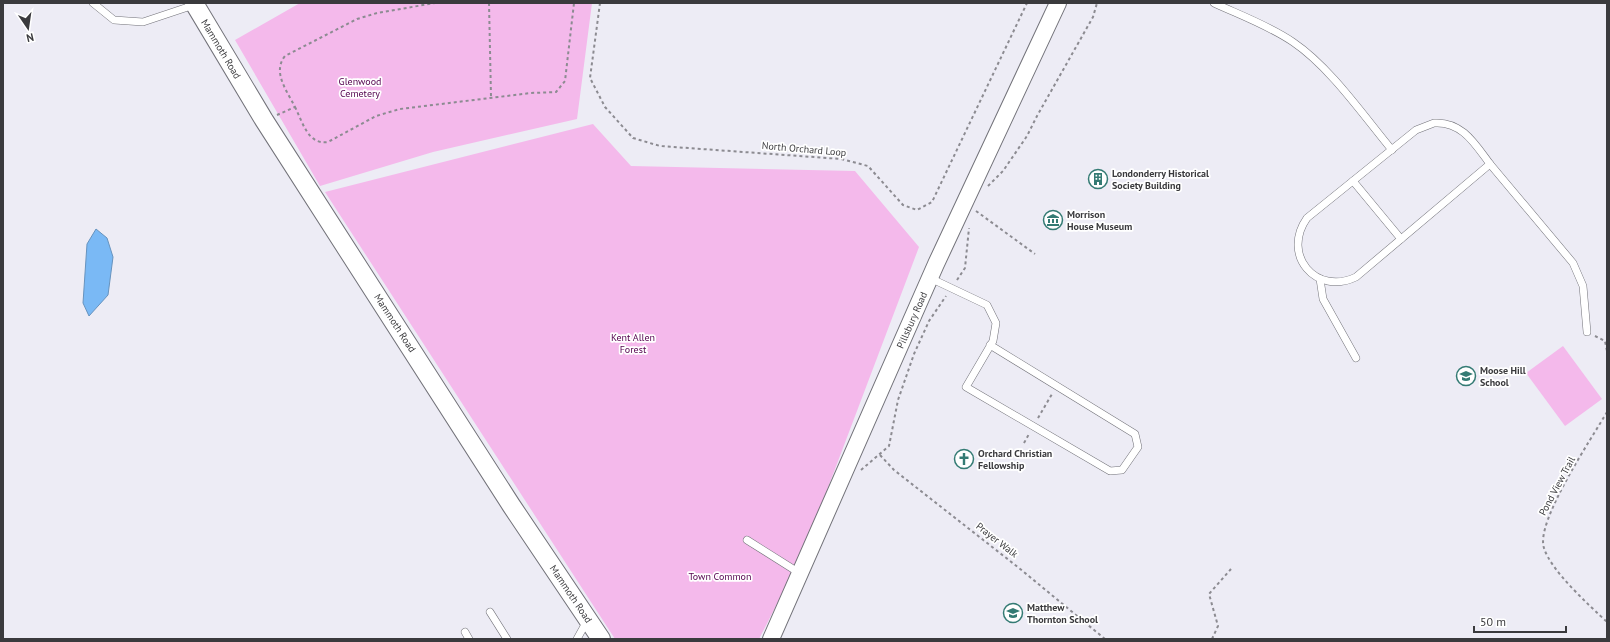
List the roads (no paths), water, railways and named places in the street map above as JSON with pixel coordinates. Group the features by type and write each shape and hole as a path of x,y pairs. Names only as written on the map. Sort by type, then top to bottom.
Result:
{"main road":[{"name":"Mammoth Road","path":"194,4 264,120 511,505 601,639"}],"street":[{"name":"Pillsbury Road","path":"771,639 801,574 930,278 1058,3"}],"lane":[{"path":"93,3 114,20 142,22 194,4"},
{"path":"1214,3 1279,33 1306,51 1328,73 1392,150"},
{"path":"1490,164 1361,273 1350,279 1332,282 1320,279 1306,268 1299,256 1297,243 1300,230 1311,214 1422,126 1434,123 1446,123 1464,132 1573,263 1583,286 1587,332"},
{"path":"1353,181 1401,239"},
{"path":"930,278 987,305 996,322 990,346 966,387 1110,471 1122,470 1138,447 1135,434 990,346"},
{"path":"1320,279 1323,299 1356,358"},
{"path":"747,540 801,574"},
{"path":"490,612 507,639"},
{"path":"577,639 588,619"}],"water":[{"path":"96,229 107,238 113,257 108,295 89,316 83,303 87,244"}],"place":[{"name":"Londonderry Historical Society Building","path":"1098,179"},
{"name":"Morrison House Museum","path":"1053,220"},
{"name":"Moose Hill School","path":"1466,376"},
{"name":"Orchard Christian Fellowship","path":"964,459"},
{"name":"Matthew Thornton School","path":"1013,613"}],"park label":[{"name":"Glenwood Cemetery","path":"360,86"},
{"name":"Kent Allen Forest","path":"633,342"},
{"name":"Town Common","path":"720,576"}]}
